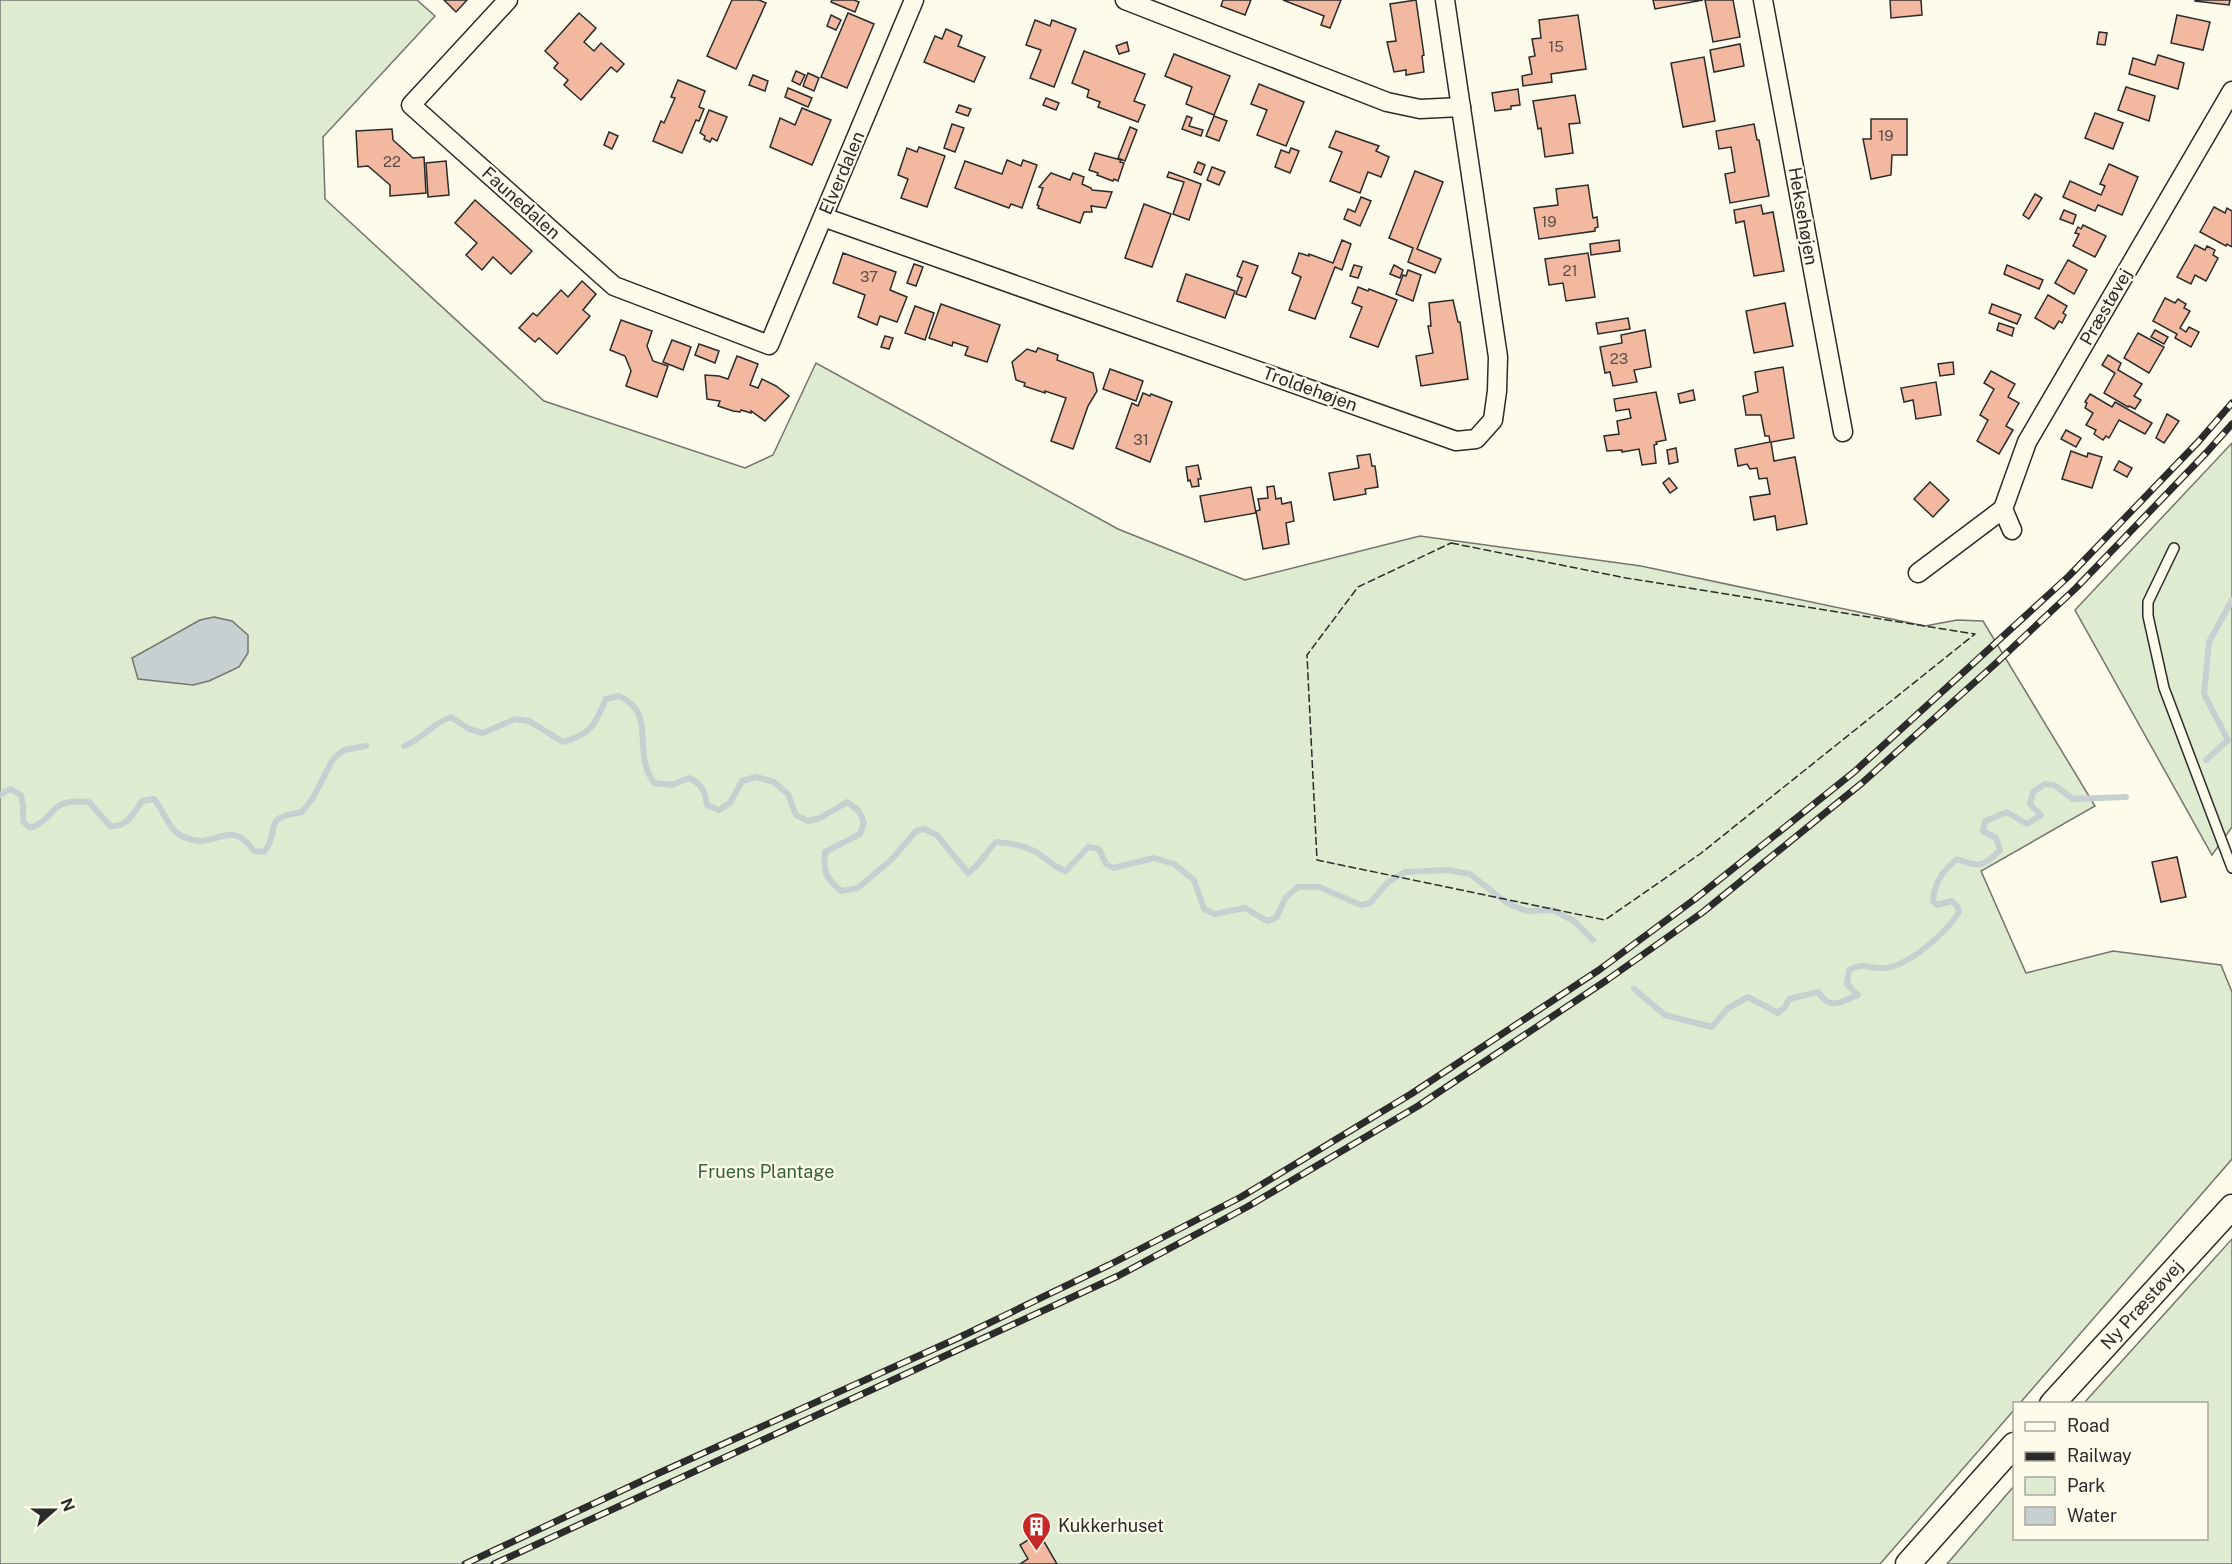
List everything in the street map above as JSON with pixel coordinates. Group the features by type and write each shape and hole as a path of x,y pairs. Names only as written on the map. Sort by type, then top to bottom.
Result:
{"street":[{"name":"Faunedalen","path":"508,0 411,105 614,286 770,345"},
{"name":"Elverdalen","path":"770,345 914,0"},
{"path":"1125,0 1387,102 1420,109 1461,107"},
{"name":"Troldehøjen","path":"823,217 1456,441 1476,439 1492,420 1497,391 1498,357 1445,0"},
{"name":"Heksehøjen","path":"1764,0 1843,432"},
{"name":"Præstøvej","path":"2003,509 2027,442 2232,91"},
{"path":"1918,573 2003,509 2012,530"},
{"name":"Ny Præstøvej","path":"2054,1402 2232,1207"},
{"path":"1908,1564 2013,1446"}],"lane":[{"path":"2174,548 2148,602 2148,616 2164,688 2232,868"}],"green space":[{"name":"Fruens Plantage","path":"0,0 417,0 435,16 323,137 325,199 544,401 745,468 773,455 816,363 1118,529 1245,580 1420,536 1641,566 1925,626 1957,620 1983,621 2095,806 1981,871 2026,973 2113,951 2221,965 2232,992 2232,1159 2021,1402 2013,1402 2013,1411 1880,1564 0,1564"},
{"path":"2232,443 2232,827 2212,855 2075,610"},
{"path":"2232,1239 2232,1564 1947,1564 2013,1487 2013,1540 2208,1540 2208,1402 2085,1402"}],"water":[{"path":"214,617 232,621 248,635 248,653 239,667 209,681 193,685 138,679 132,658 200,620"}],"building":[{"path":"444,0 467,0 456,12"},
{"path":"732,0 759,0 766,3 736,69 707,56"},
{"path":"832,0 859,2 855,12 831,2"},
{"path":"1223,0 1251,0 1245,15 1221,6"},
{"path":"1283,0 1341,0 1330,28 1321,25 1324,16"},
{"path":"1416,0 1424,55 1422,56 1424,72 1406,75 1406,70 1394,72 1387,42 1396,41 1390,4"},
{"path":"1653,0 1703,0 1655,9"},
{"path":"1705,0 1733,0 1740,37 1713,42"},
{"path":"1890,0 1921,0 1922,15 1891,18"},
{"path":"2195,0 2230,0 2229,5 2195,1"},
{"path":"579,13 596,28 584,42 594,51 601,43 624,64 617,72 611,67 581,100 564,85 568,80 554,68 558,63 545,51"},
{"path":"848,13 874,24 847,88 821,77"},
{"path":"831,15 841,20 836,30 827,26"},
{"path":"1578,15 1586,69 1551,74 1552,82 1523,86 1522,76 1532,74 1529,57 1535,56 1532,39 1541,38 1539,20"},
{"path":"2177,15 2210,22 2203,50 2171,43"},
{"path":"1035,20 1050,26 1052,20 1076,29 1054,87 1030,78 1041,50 1026,45"},
{"path":"946,29 962,36 958,46 985,57 974,82 924,62 935,36 942,39"},
{"path":"2099,32 2107,33 2105,45 2097,44"},
{"path":"1127,42 1129,51 1119,54 1116,46"},
{"path":"1740,44 1744,66 1714,72 1710,50"},
{"path":"1084,51 1145,74 1134,101 1145,105 1138,122 1098,107 1100,102 1087,97 1089,90 1072,83"},
{"path":"1174,54 1230,76 1214,115 1186,104 1192,87 1165,76"},
{"path":"2158,55 2184,63 2178,89 2129,74 2133,58 2155,65"},
{"path":"1704,57 1715,121 1683,127 1671,63"},
{"path":"796,71 805,75 800,85 792,81"},
{"path":"808,73 819,78 814,91 803,86"},
{"path":"753,75 768,81 765,91 749,85"},
{"path":"678,80 705,91 699,107 704,109 699,121 696,120 682,153 653,141 661,121 664,123 675,98 671,97"},
{"path":"1259,84 1304,102 1286,146 1257,135 1267,110 1251,104"},
{"path":"2126,87 2155,96 2149,121 2118,110"},
{"path":"788,88 812,98 808,107 785,97"},
{"path":"1518,89 1520,105 1495,111 1492,93"},
{"path":"1575,95 1580,123 1569,124 1573,153 1545,157 1541,128 1538,129 1533,101"},
{"path":"1046,98 1059,103 1056,110 1043,105"},
{"path":"959,105 971,109 968,116 956,112"},
{"path":"802,108 831,120 812,165 770,147 780,118 795,125"},
{"path":"709,110 727,117 717,141 712,138 710,142 700,133"},
{"path":"2095,113 2123,123 2113,149 2085,138"},
{"path":"1187,116 1192,118 1189,126 1203,130 1201,136 1182,129"},
{"path":"1214,116 1227,121 1219,141 1206,136"},
{"path":"1871,119 1907,119 1907,155 1892,155 1891,175 1871,179 1863,139 1871,139"},
{"path":"952,124 964,128 955,152 944,148"},
{"path":"1754,124 1769,196 1730,203 1725,174 1735,172 1731,147 1719,149 1716,131"},
{"path":"1130,127 1137,130 1125,161 1118,158"},
{"path":"392,129 393,140 413,158 424,157 426,193 390,196 390,185 368,166 358,167 356,131"},
{"path":"1336,131 1379,146 1376,151 1389,157 1381,177 1368,172 1360,193 1330,181 1342,152 1329,147"},
{"path":"609,132 618,136 612,149 604,145"},
{"path":"919,147 945,156 927,207 901,198 908,179 898,175 907,148 917,152"},
{"path":"1291,148 1299,151 1290,173 1275,167 1281,150 1289,153"},
{"path":"1095,153 1121,160 1120,162 1124,163 1118,181 1097,175 1098,173 1089,170"},
{"path":"1007,160 1021,166 1023,160 1037,165 1022,208 1011,204 1009,208 955,188 965,161 1002,174"},
{"path":"446,161 449,195 428,197 426,163"},
{"path":"1198,162 1205,165 1201,175 1194,172"},
{"path":"2109,164 2138,177 2122,215 2098,205 2095,211 2063,197 2070,181 2101,195 2105,186 2100,184"},
{"path":"1212,167 1225,172 1219,185 1207,180"},
{"path":"1415,171 1443,182 1417,249 1441,259 1435,273 1408,262 1413,248 1389,238"},
{"path":"1169,172 1201,184 1189,220 1173,214 1184,182 1167,177"},
{"path":"1051,173 1070,180 1073,173 1084,177 1082,184 1092,190 1112,192 1106,208 1091,206 1092,212 1084,212 1080,223 1038,208 1043,188 1039,187"},
{"path":"1588,185 1593,218 1597,217 1598,227 1595,231 1539,239 1534,208 1558,205 1556,189"},
{"path":"2035,194 2042,198 2029,219 2023,215"},
{"path":"1361,197 1371,201 1360,226 1344,219 1348,209 1355,212"},
{"path":"475,200 532,251 511,274 493,257 482,270 466,255 477,243 455,223"},
{"path":"1144,204 1171,214 1152,267 1125,258"},
{"path":"1761,205 1763,214 1773,212 1784,271 1754,276 1744,221 1736,223 1734,210"},
{"path":"2214,207 2225,213 2227,208 2232,211 2232,247 2200,232"},
{"path":"2064,210 2076,215 2073,224 2060,219"},
{"path":"2083,225 2106,236 2095,257 2073,246 2079,234 2075,233 2078,227 2081,229"},
{"path":"1342,240 1351,244 1342,270 1335,267 1315,319 1289,310 1301,277 1292,273 1299,253 1309,256 1309,254 1333,263"},
{"path":"1619,240 1620,251 1591,255 1590,244"},
{"path":"2195,245 2205,250 2207,246 2215,250 2213,255 2218,258 2206,281 2195,275 2191,284 2177,277"},
{"path":"843,253 896,272 890,290 907,297 897,322 880,316 877,325 858,317 865,295 833,283"},
{"path":"1588,253 1595,297 1566,301 1563,283 1549,285 1545,259"},
{"path":"2068,260 2087,270 2074,294 2055,283"},
{"path":"1243,261 1258,266 1246,297 1236,294 1242,278 1237,276"},
{"path":"914,264 923,267 916,286 907,283"},
{"path":"1354,265 1362,267 1358,278 1350,276"},
{"path":"1394,265 1403,270 1400,278 1390,274"},
{"path":"2007,265 2043,280 2039,289 2004,274"},
{"path":"1408,270 1421,275 1413,301 1396,294 1403,275 1406,276"},
{"path":"1186,274 1235,291 1225,318 1177,301"},
{"path":"582,281 596,294 583,310 590,316 557,354 539,338 535,342 519,328 533,313 537,316 561,290 568,297"},
{"path":"1358,287 1397,300 1378,347 1350,337 1362,307 1352,303"},
{"path":"2048,295 2067,306 2063,313 2066,315 2062,323 2059,321 2054,329 2035,318"},
{"path":"2165,298 2175,303 2178,299 2186,304 2184,308 2190,311 2180,328 2186,332 2189,327 2199,332 2191,347 2175,338 2177,334 2153,321"},
{"path":"1453,300 1458,322 1460,322 1468,379 1421,386 1416,356 1433,353 1428,326 1431,326 1429,303"},
{"path":"1785,303 1793,346 1754,353 1746,311"},
{"path":"941,304 1000,325 987,362 965,355 968,347 953,342 952,346 929,338"},
{"path":"1992,304 2021,315 2017,324 1989,313"},
{"path":"915,306 934,313 925,340 905,333"},
{"path":"1628,318 1630,329 1598,334 1596,323"},
{"path":"621,320 652,331 647,346 653,361 668,366 657,397 626,386 631,371 625,356 610,350"},
{"path":"1999,323 2014,328 2012,336 1997,330"},
{"path":"1645,330 1651,367 1634,370 1637,382 1613,386 1610,372 1605,373 1600,347 1622,343 1621,335"},
{"path":"2155,330 2168,337 2164,344 2151,337"},
{"path":"2138,333 2164,347 2149,373 2124,358"},
{"path":"885,336 893,338 889,349 881,347"},
{"path":"672,340 691,347 683,370 663,362"},
{"path":"699,344 719,351 715,363 695,355"},
{"path":"1038,348 1058,355 1057,360 1093,373 1097,391 1088,406 1073,449 1051,441 1066,398 1024,386 1025,383 1016,380 1012,362 1027,349 1036,352"},
{"path":"2108,355 2121,363 2118,370 2142,384 2134,396 2141,400 2135,409 2104,393 2115,373 2102,365"},
{"path":"737,356 758,364 750,385 758,388 762,379 789,396 765,421 751,411 751,413 741,410 740,412 733,411 718,406 720,401 707,399 705,375 728,379"},
{"path":"1953,362 1954,374 1940,376 1938,364"},
{"path":"1783,367 1794,438 1771,442 1774,461 1795,457 1807,524 1777,530 1775,516 1754,520 1750,497 1770,494 1767,478 1759,479 1757,468 1750,469 1747,464 1738,466 1735,449 1770,442 1769,436 1765,436 1761,415 1746,415 1743,396 1758,392 1755,372"},
{"path":"1110,369 1143,381 1136,401 1103,389"},
{"path":"1991,371 2015,384 2008,397 2019,403 2006,426 2013,430 1999,454 1977,441 1988,420 1980,415 1994,389 1984,383"},
{"path":"1936,382 1941,415 1916,419 1913,400 1904,402 1901,388"},
{"path":"1693,390 1695,400 1680,403 1678,394"},
{"path":"1656,392 1666,440 1656,442 1657,444 1654,445 1656,463 1642,465 1639,449 1622,452 1622,450 1607,451 1604,436 1619,434 1617,421 1631,418 1629,409 1616,411 1614,399"},
{"path":"1143,393 1172,402 1150,462 1116,448 1132,403 1138,406"},
{"path":"2090,394 2112,407 2115,402 2152,423 2145,434 2119,420 2109,438 2106,436 2103,440 2094,434 2096,430 2086,425 2093,413 2085,408 2087,403 2085,402"},
{"path":"2167,414 2179,421 2164,443 2156,438"},
{"path":"2066,430 2081,438 2076,447 2061,439"},
{"path":"1676,448 1678,462 1669,464 1667,450"},
{"path":"2071,451 2087,457 2088,453 2102,457 2092,488 2062,479"},
{"path":"1370,454 1372,466 1375,466 1378,487 1365,489 1366,494 1334,500 1329,473 1359,468 1357,456"},
{"path":"2119,461 2132,468 2127,477 2114,470"},
{"path":"1198,465 1201,479 1198,479 1199,486 1192,487 1190,480 1188,481 1186,467"},
{"path":"1669,478 1677,488 1670,493 1663,483"},
{"path":"1930,482 1949,500 1933,517 1914,499"},
{"path":"1274,486 1276,499 1281,498 1282,504 1291,502 1294,521 1286,523 1289,544 1263,549 1256,511 1260,510 1258,499 1268,498 1267,487"},
{"path":"1251,487 1256,513 1205,522 1200,496"},
{"path":"2177,857 2186,897 2161,902 2152,862"},
{"name":"Kukkerhuset","path":"1039,1533 1057,1564 1020,1564 1028,1559 1020,1545"}],"waterway":[{"path":"2206,760 2228,740 2204,694 2209,642 2232,600"},
{"path":"404,746 451,717 469,729 483,733 515,719 529,721 563,742 587,731 595,722 606,699 619,696 629,702 640,717 646,766 654,783 672,785 689,778 702,788 707,805 719,810 730,803 742,781 756,777 774,782 788,794 796,815 808,821 820,818 847,802 859,811 864,823 860,834 825,852 827,874 841,891 858,888 892,859 916,831 924,829 937,835 968,873 996,842 1026,847 1066,871 1088,847 1099,849 1106,864 1113,868 1154,858 1174,864 1194,880 1204,909 1214,914 1245,908 1267,921 1276,918 1286,897 1298,887 1319,887 1361,905 1370,903 1388,882 1405,872 1448,870 1470,874 1507,903 1526,911 1553,910 1574,921 1593,940"},
{"path":"0,795 10,789 21,795 23,821 30,828 39,824 59,806 75,802 89,802 110,826 116,826 126,822 142,801 154,799 169,824 182,836 204,841 229,835 236,836 245,840 254,851 264,852 276,821 302,812 313,798 333,759 344,750 366,746"},
{"path":"1634,989 1665,1015 1712,1027 1728,1008 1748,997 1778,1013 1789,999 1818,992 1832,1003 1846,1000 1858,995 1847,984 1849,970 1864,966 1875,968 1895,966 1927,947 1953,920 1959,912 1957,906 1952,901 1937,905 1933,901 1935,888 1947,868 1957,859 1971,864 1985,863 2000,850 1996,838 1983,831 1985,821 2007,812 2027,824 2041,815 2030,804 2033,792 2045,784 2054,785 2073,799 2126,797"}],"railway":[{"path":"465,1564 659,1473 956,1339 1109,1265 1241,1197 1411,1094 1599,970 1695,899 1854,772 2069,576 2199,441 2232,403"},
{"path":"494,1564 1118,1276 1247,1207 1418,1106 1607,980 1703,912 1862,783 2076,588 2232,424"}],"fence":[{"path":"1451,543 1626,578 1975,634 1700,854 1605,920 1317,860 1307,655 1358,587 1451,543"}],"place":[{"name":"Kukkerhuset","path":"1037,1552"}]}
